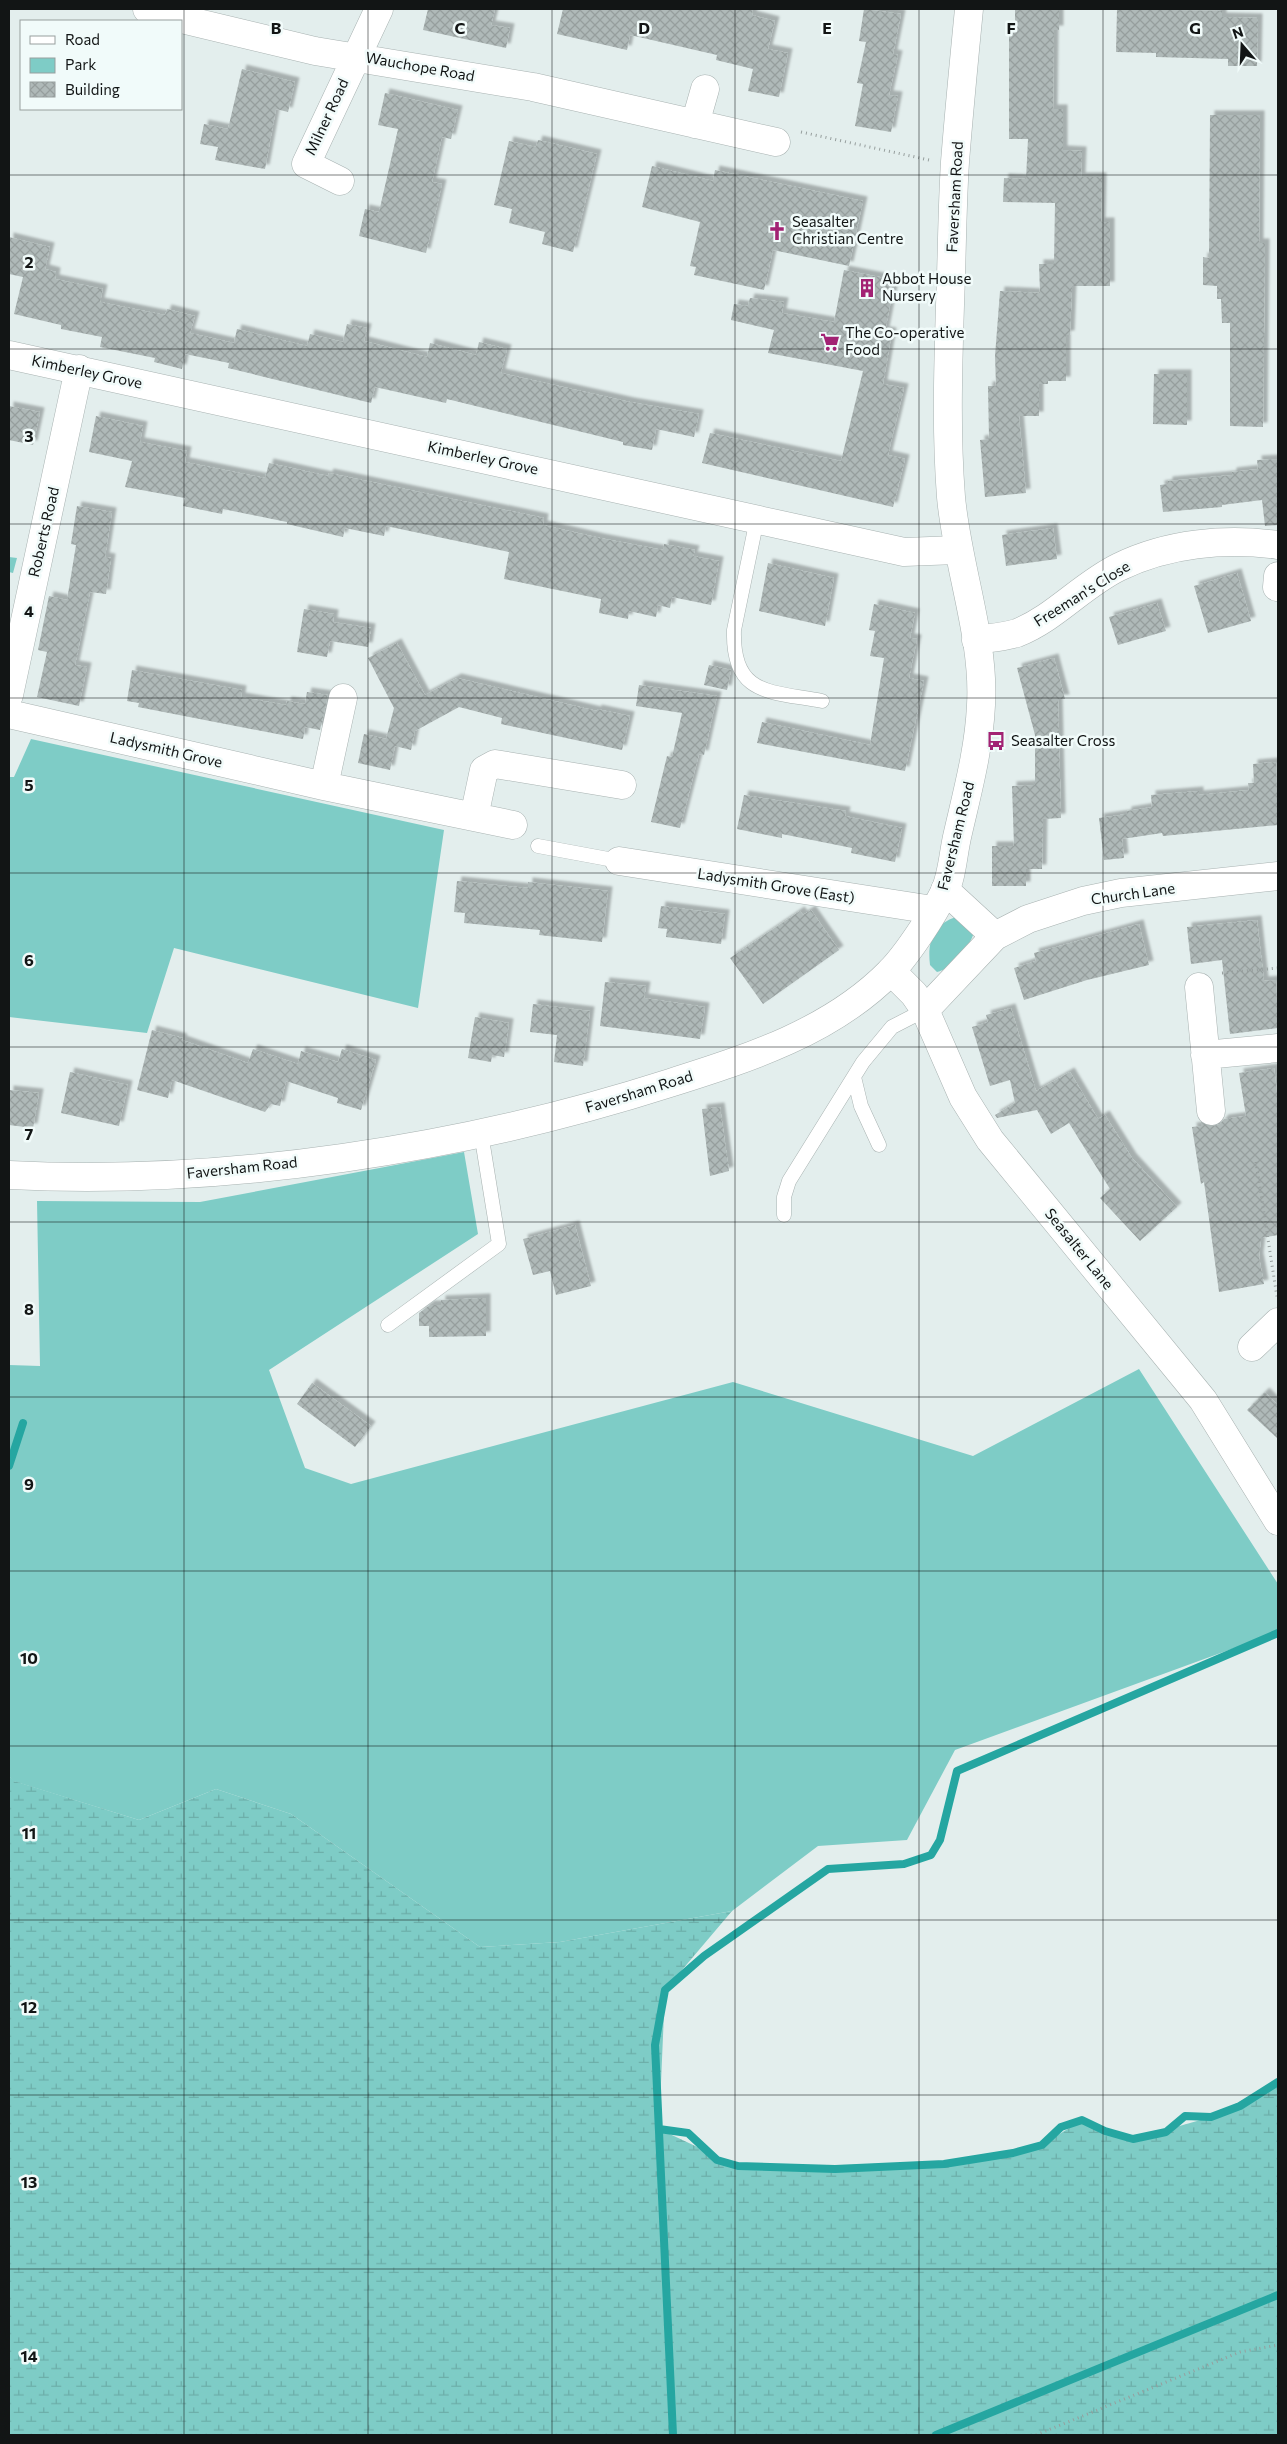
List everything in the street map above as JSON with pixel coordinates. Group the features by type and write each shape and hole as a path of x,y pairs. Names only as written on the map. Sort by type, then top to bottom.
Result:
{"street":[{"name":"Wauchope Road","path":"146,9 315,51 356,56 533,87 695,124 786,136"},
{"name":"Milner Road","path":"340,181 306,164 379,9"},
{"name":"Faversham Road","path":"9,1175 71,1178 190,1174 338,1158 481,1133 598,1106 728,1065 800,1036 852,1006 891,971 909,950 939,900 974,766 982,706 981,674 976,640 957,550 951,496 948,413 955,165 969,9"},
{"path":"695,124 705,89"},
{"name":"Kimberley Grove","path":"9,355 80,369 904,552 957,550"},
{"name":"Roberts Road","path":"9,695 80,369"},
{"name":"Freeman's Close","path":"976,640 1015,633 1033,625 1118,568 1170,549 1214,543 1250,541 1278,545"},
{"path":"324,786 343,698"},
{"name":"Ladysmith Grove","path":"9,714 324,786 513,825"},
{"path":"474,817 484,770 496,764 622,785"},
{"name":"Ladysmith Grove (East)","path":"619,861 939,900"},
{"name":"Church Lane","path":"925,1010 995,936 1028,919 1111,895 1278,876"},
{"path":"939,900 995,936"},
{"name":"Seasalter Lane","path":"891,971 914,994 925,1010 963,1097 990,1140 1203,1400 1278,1521"},
{"path":"1200,987 1205,1055 1212,1111"},
{"path":"1205,1055 1278,1048"},
{"path":"1252,1347 1278,1322"}],"lane":[{"path":"757,519 734,630 736,663 745,679 763,690 822,701"},
{"path":"538,846 619,861"},
{"path":"784,1215 784,1197 789,1181 863,1062 892,1027 925,1010"},
{"path":"854,1077 861,1106 879,1145"},
{"path":"388,1325 499,1244 481,1133"}],"path":[{"path":"786,136 955,165"},
{"path":"1200,987 1211,974 1278,968"},
{"path":"1256,1162 1278,1305"},
{"path":"1036,2435 1240,2352 1278,2345"}],"green space":[{"path":"9,557 17,558 13,573 9,572"},
{"path":"31,739 444,830 418,1008 174,948 147,1033 9,1017 9,777 14,777"},
{"path":"956,917 974,932 972,938 960,956 949,967 937,972 930,965 931,941 942,924"},
{"path":"464,1152 478,1234 269,1370 305,1468 351,1484 733,1382 973,1456 1139,1369 1278,1584 1278,1632 955,1750 907,1840 818,1846 732,1911 560,1942 480,1947 291,1814 216,1789 139,1820 13,1781 9,1776 9,1365 40,1366 37,1201 200,1202"},
{"path":"9,1776 14,1781 139,1820 216,1789 291,1814 480,1947 560,1942 732,1911 665,1990 659,2129 738,2166 944,2164 1042,2145 1082,2120 1134,2139 1211,2117 1278,2081 1278,2435 9,2435"}],"building":[{"path":"428,9 495,9 491,25 510,28 506,48 423,30"},
{"path":"563,9 753,9 752,15 775,21 768,49 788,53 779,97 748,91 753,69 716,60 717,55 630,35 627,50 557,34"},
{"path":"864,9 901,14 893,54 898,55 889,95 898,96 891,132 855,126 863,84 857,83 866,42 859,41"},
{"path":"1015,9 1059,9 1059,30 1054,30 1053,109 1063,109 1063,150 1082,151 1081,177 1102,177 1101,222 1110,222 1110,286 1072,286 1070,335 1066,335 1066,381 1048,381 1048,384 1039,384 1039,416 1019,416 1026,493 985,497 980,440 989,439 988,386 996,386 995,356 1000,291 1040,293 1039,264 1054,264 1055,203 1003,202 1004,178 1026,179 1028,139 1009,139 1009,31 1015,31"},
{"path":"1117,9 1222,11 1222,17 1258,18 1257,66 1228,66 1228,59 1156,57 1156,53 1116,52"},
{"path":"242,69 295,82 288,112 276,109 265,169 215,160 218,147 200,144 204,124 228,129"},
{"path":"385,93 458,110 451,139 442,137 432,182 442,184 426,253 359,236 365,209 379,212 398,129 378,125"},
{"path":"1210,115 1260,115 1259,243 1265,243 1263,427 1230,426 1230,323 1222,323 1221,299 1217,299 1217,286 1203,285 1203,257 1209,258"},
{"path":"538,140 597,154 573,252 542,244 545,232 509,223 512,209 494,205 509,141 536,147"},
{"name":"Seasalter Christian Centre","path":"652,166 713,181 715,170 863,201 849,266 773,250 764,290 694,275 696,267 690,266 700,222 642,207"},
{"path":"9,237 50,247 45,269 56,272 55,279 103,289 100,302 165,315 167,309 195,316 190,333 234,343 237,329 307,346 310,334 343,342 347,324 367,328 364,341 427,357 430,343 476,355 479,342 507,349 501,373 630,402 699,414 694,437 656,429 652,450 623,445 623,442 447,399 446,403 375,387 371,403 228,368 229,363 185,354 182,369 154,362 155,358 100,347 102,337 61,329 61,325 14,314 23,277 9,274"},
{"path":"844,270 895,280 885,331 892,332 883,384 904,388 888,455 905,459 893,507 702,463 710,433 841,461 863,371 768,353 774,330 731,320 734,304 748,306 750,298 784,302 782,313 834,322"},
{"path":"1154,374 1187,374 1187,425 1153,424"},
{"path":"9,406 40,412 33,445 9,440"},
{"path":"96,416 143,426 140,442 187,451 185,462 265,478 269,463 328,476 329,473 544,518 543,525 600,538 663,550 664,544 695,550 693,556 719,561 711,605 672,597 670,608 658,605 656,617 629,611 628,619 599,613 601,599 504,579 509,552 386,526 384,536 345,528 343,537 287,524 287,522 223,509 222,514 183,506 185,498 125,487 132,461 89,452"},
{"path":"1278,459 1278,525 1265,526 1262,500 1222,505 1222,507 1163,512 1160,485 1168,484 1168,481 1232,475 1232,472 1258,469 1257,460"},
{"path":"77,506 112,512 105,557 111,558 106,594 90,592 75,665 87,667 79,706 37,697 47,652 38,650 49,596 67,600 76,545 71,544"},
{"path":"1053,528 1057,559 1006,566 1002,535"},
{"path":"768,563 834,578 825,626 759,611"},
{"path":"1237,573 1251,621 1208,633 1194,586"},
{"path":"1157,603 1166,631 1118,645 1109,617"},
{"path":"874,604 915,613 910,638 917,639 909,678 924,681 905,771 757,743 762,722 870,745 884,658 870,656 875,631 869,630"},
{"path":"304,609 334,614 333,622 371,628 368,647 330,641 327,657 297,652"},
{"path":"397,643 425,695 457,678 597,711 597,709 630,716 622,750 501,724 502,718 459,707 415,731 411,750 395,746 390,770 358,763 364,734 386,739 394,708 368,658"},
{"path":"1054,658 1065,699 1058,699 1061,818 1043,819 1042,869 1026,869 1026,886 992,886 992,846 1014,846 1012,786 1035,785 1035,735 1017,668"},
{"path":"709,665 731,670 727,690 704,685"},
{"path":"132,670 242,690 241,697 286,705 287,701 305,704 307,692 328,695 320,730 305,727 303,739 138,707 139,703 127,701"},
{"path":"639,685 717,696 704,755 699,754 680,828 651,822 667,756 672,757 682,713 636,706"},
{"path":"1276,762 1278,825 1163,836 1162,833 1122,839 1124,858 1104,860 1099,818 1127,814 1127,811 1152,807 1151,795 1199,791 1199,795 1249,790 1248,783 1254,783 1253,764"},
{"path":"744,795 846,811 845,816 902,828 895,862 851,853 852,848 782,834 782,838 737,829"},
{"path":"457,881 528,888 528,882 608,891 602,942 539,935 540,930 464,923 465,913 454,912"},
{"path":"661,906 725,914 721,944 666,937 667,929 658,928"},
{"path":"811,910 839,950 763,1004 730,958 800,911 803,915"},
{"path":"1257,920 1264,981 1276,980 1278,1028 1230,1034 1222,960 1191,964 1187,927"},
{"path":"1139,924 1149,965 1087,980 1024,1000 1014,968 1036,961 1034,953"},
{"path":"605,982 646,986 644,998 705,1007 700,1039 600,1026"},
{"path":"533,1004 590,1011 583,1066 554,1062 557,1035 530,1032"},
{"path":"1011,1008 1036,1091 1070,1072 1098,1119 1105,1115 1132,1158 1177,1207 1140,1241 1100,1198 1110,1189 1069,1123 1051,1134 1037,1110 997,1118 995,1115 1015,1103 1010,1080 990,1086 972,1027 988,1022 986,1015"},
{"path":"475,1017 509,1023 504,1057 492,1055 491,1062 468,1058"},
{"path":"152,1030 183,1038 182,1040 248,1063 253,1049 298,1064 301,1051 338,1062 342,1049 376,1060 361,1110 337,1103 338,1098 286,1081 280,1106 271,1104 265,1112 172,1080 168,1098 137,1090"},
{"path":"1274,1068 1278,1101 1278,1235 1261,1238 1259,1257 1264,1284 1219,1292 1204,1182 1201,1184 1192,1127 1201,1126 1201,1122 1213,1126 1220,1124 1224,1119 1246,1116 1239,1073"},
{"path":"70,1072 128,1085 119,1126 61,1113"},
{"path":"9,1090 39,1093 33,1128 9,1125"},
{"path":"720,1107 729,1171 710,1176 702,1109"},
{"path":"575,1225 591,1286 556,1295 550,1271 533,1275 523,1239"},
{"path":"486,1298 486,1336 429,1337 429,1326 419,1326 419,1313 430,1305 441,1305 441,1300"},
{"path":"312,1383 371,1426 355,1447 297,1404"},
{"path":"1265,1392 1278,1405 1278,1439 1247,1410"}],"waterway":[{"path":"9,1466 23,1423"},
{"path":"673,2435 655,2045 665,1990 704,1956 828,1869 904,1864 931,1855 940,1840 957,1771 1278,1633"},
{"path":"659,2129 688,2133 717,2160 738,2166 835,2169 944,2164 1013,2153 1042,2145 1061,2127 1082,2120 1105,2131 1133,2139 1166,2132 1185,2116 1211,2117 1240,2106 1278,2082"},
{"path":"936,2435 1278,2295"}],"place":[{"name":"Seasalter Christian Centre","path":"777,231"},
{"name":"Abbot House Nursery","path":"867,288"},
{"name":"The Co-operative Food","path":"830,342"},
{"name":"Seasalter Cross","path":"996,741"}]}
